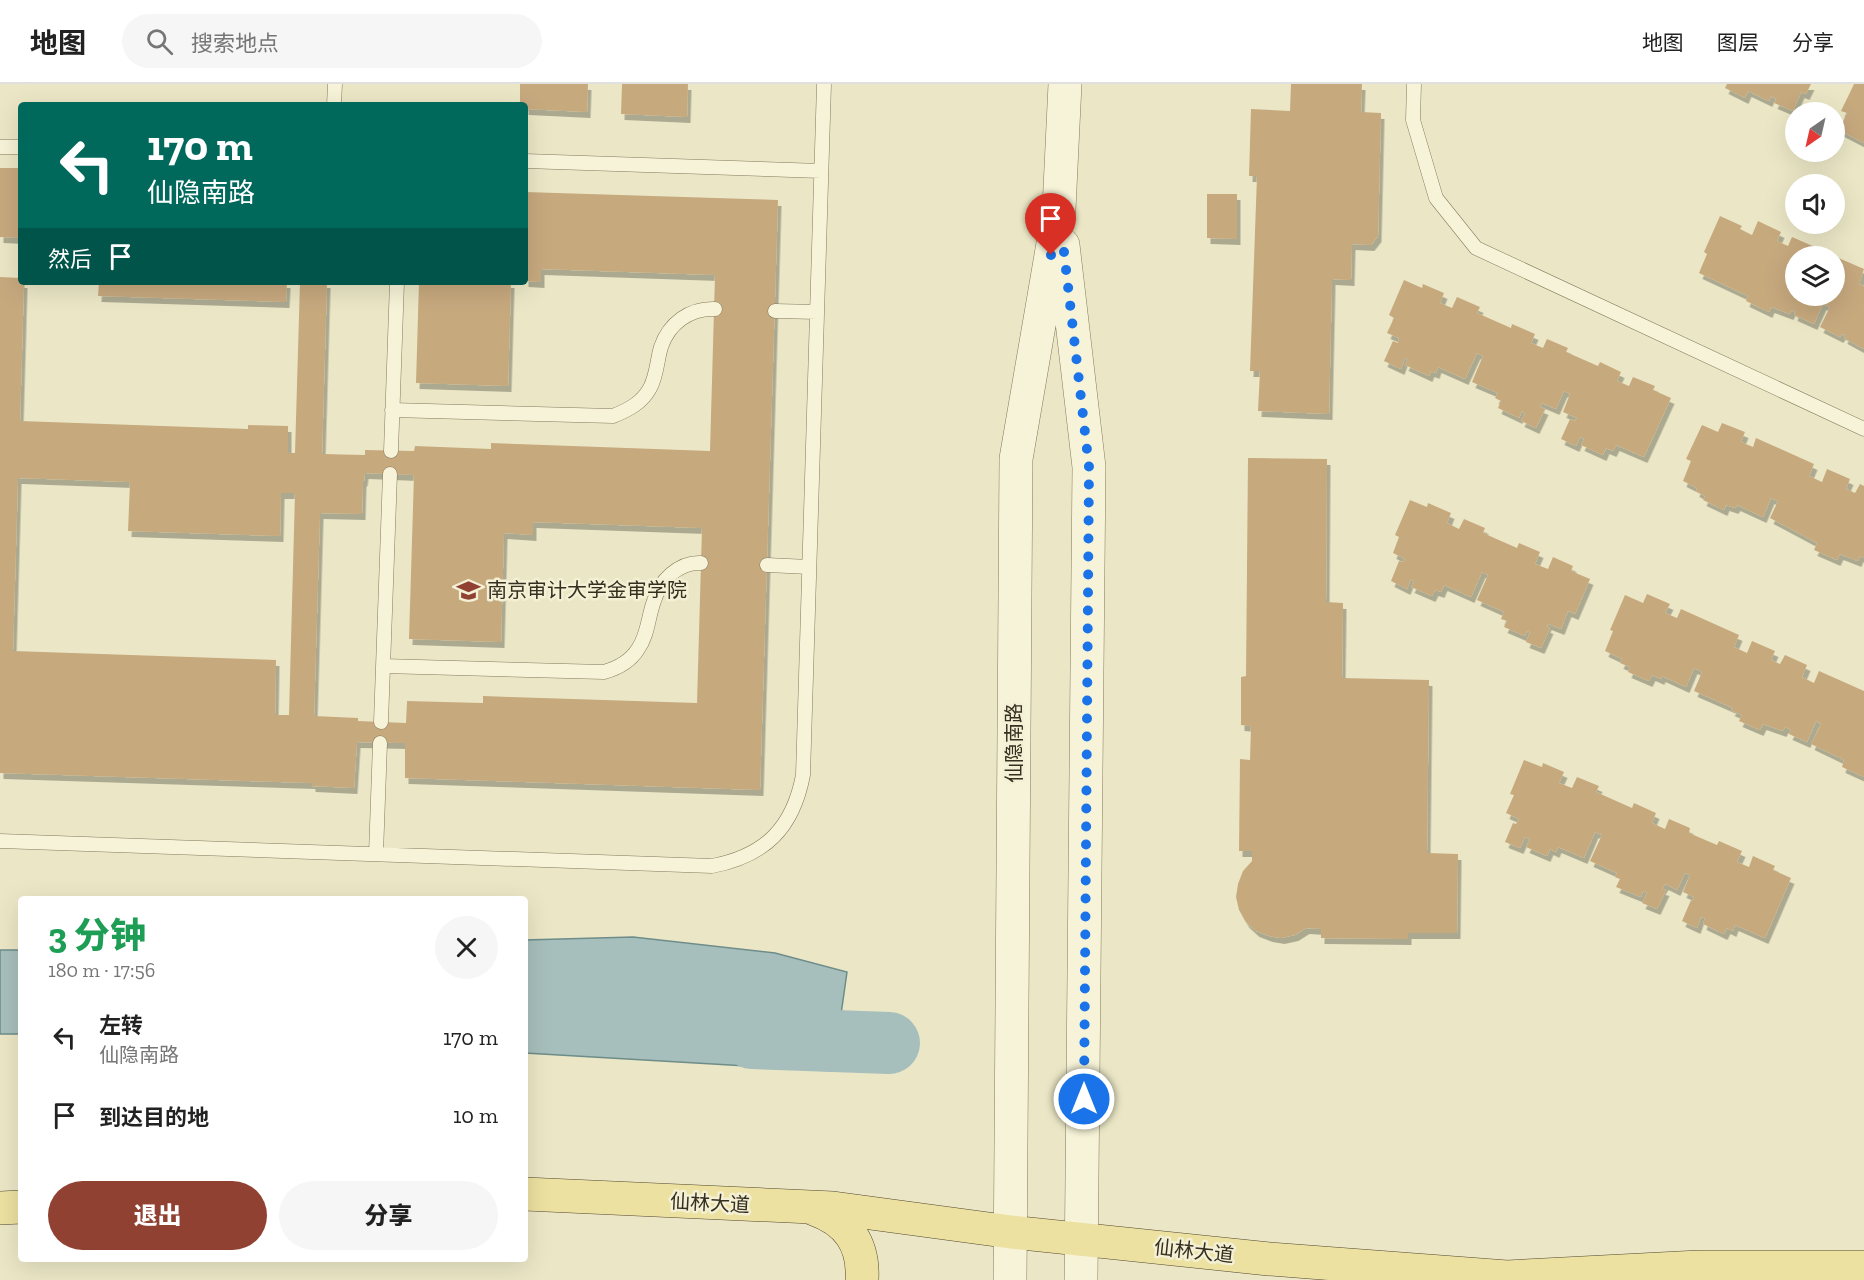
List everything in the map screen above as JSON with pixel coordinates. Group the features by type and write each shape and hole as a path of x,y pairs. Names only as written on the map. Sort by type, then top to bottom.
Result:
{"main road":[{"name":"仙林大道","path":"528,1194 833,1208 1011,1232 1082,1239 1263,1270 1508,1277 1699,1268 1864,1267"},
{"path":"0,1208 18,1207"},
{"path":"811,1207 841,1222 852,1235 863,1265 862,1280"}],"street":[{"name":"仙隐南路","path":"1010,1280 1016,459 1059,209 1065,84"},
{"name":"仙隐南路","path":"1059,209 1089,467 1081,1280"}],"lane":[{"path":"334,84 334,102"},
{"path":"0,841 712,866 730,863 761,848 775,837 794,809 803,775 824,84"},
{"path":"1414,84 1413,120 1436,198 1476,248 1864,429"},
{"path":"0,147 18,147"},
{"path":"528,161 821,171"},
{"path":"391,451 397,285"},
{"path":"392,410 613,416 636,405 644,396 655,376 662,346 668,333 677,322 689,313 702,308 715,309"},
{"path":"775,310 817,312"},
{"path":"381,722 390,474"},
{"path":"383,666 604,672 617,668 638,650 644,638 653,602 665,580 683,566 701,563"},
{"path":"767,565 809,567"},
{"path":"376,854 380,743"}],"water":[{"path":"633,937 775,953 847,972 833,1071 528,1053 528,940"},
{"path":"0,950 18,950 18,1034 0,1034"}],"building":[{"path":"520,84 588,84 587,112 528,109 528,102 520,102"},
{"path":"622,84 688,84 687,117 621,114"},
{"path":"1291,84 1362,84 1361,112 1381,113 1378,236 1371,245 1352,244 1351,280 1332,279 1329,414 1258,411 1260,371 1250,371 1257,176 1249,176 1251,109 1290,111"},
{"path":"1727,84 1811,84 1806,94 1801,92 1797,102 1785,102 1785,108 1774,103 1776,99 1771,96 1769,101 1748,91 1745,98 1725,88"},
{"path":"1854,84 1864,84 1864,143 1845,133 1847,113 1845,112 1845,103"},
{"path":"0,168 18,168 18,238 0,237"},
{"path":"528,192 778,200 760,790 405,778 405,743 357,742 354,788 312,786 312,783 0,773 0,277 18,278 18,285 24,285 20,421 248,429 248,425 288,426 288,453 295,453 300,285 327,285 322,454 365,455 365,450 414,451 415,446 491,449 491,443 710,451 715,275 541,269 541,282 528,281","holes":["365,473 414,475 409,639 501,642 504,533 533,535 533,522 702,528 697,703 483,696 483,703 407,701 406,723 314,716 320,513 362,514","18,478 130,482 128,531 280,536 281,493 295,493 289,715 275,715 276,660 13,651"]},
{"path":"1207,194 1237,194 1237,239 1207,238"},
{"path":"1720,216 1742,226 1740,229 1752,235 1758,221 1781,232 1777,241 1788,246 1785,246 1785,306 1822,306 1814,324 1794,315 1795,312 1792,310 1790,314 1771,307 1769,312 1746,301 1748,296 1699,273 1707,254 1704,252"},
{"path":"1792,237 1813,246 1788,246"},
{"path":"1845,261 1864,269 1859,284 1864,286 1864,349 1844,338 1845,335 1842,334 1840,337 1820,327 1830,307 1828,306 1845,306"},
{"path":"1404,280 1422,288 1423,284 1444,293 1440,303 1452,308 1457,297 1480,307 1477,313 1511,328 1512,324 1535,334 1531,343 1543,348 1547,339 1568,348 1566,352 1598,366 1600,362 1621,372 1617,381 1629,386 1633,377 1655,386 1653,390 1671,398 1644,457 1616,445 1613,451 1606,448 1603,455 1581,445 1584,439 1580,437 1576,446 1561,439 1570,419 1575,421 1577,418 1563,412 1570,394 1564,391 1556,409 1542,403 1540,407 1545,409 1536,428 1521,421 1525,413 1522,411 1519,418 1498,408 1501,401 1495,398 1498,393 1472,382 1483,356 1477,353 1465,379 1438,367 1436,373 1431,371 1429,376 1405,365 1408,359 1405,358 1401,369 1384,361 1393,341 1398,343 1399,338 1387,333 1394,318 1389,315"},
{"path":"99,285 287,285 286,302 98,296"},
{"path":"419,285 511,285 508,386 416,383"},
{"path":"1722,423 1745,432 1741,442 1753,447 1756,438 1814,464 1809,476 1822,482 1827,469 1850,479 1846,489 1855,493 1860,484 1864,486 1864,558 1860,556 1858,561 1840,554 1837,560 1814,550 1817,543 1770,518 1778,501 1771,498 1763,517 1737,505 1735,508 1726,505 1724,510 1703,500 1705,496 1696,491 1697,488 1683,481 1691,461 1686,459 1702,425 1718,432"},
{"path":"1248,458 1327,459 1326,602 1343,603 1342,678 1429,680 1427,853 1458,854 1457,933 1408,933 1408,939 1321,938 1321,929 1306,928 1295,935 1281,938 1256,931 1246,922 1239,910 1236,897 1238,884 1243,871 1252,861 1252,851 1239,851 1240,759 1250,760 1251,726 1241,725 1241,677 1246,676"},
{"path":"1410,500 1427,507 1428,503 1451,513 1447,523 1459,529 1464,519 1485,528 1483,533 1517,548 1519,543 1540,552 1535,564 1548,569 1553,557 1573,566 1571,571 1590,579 1575,614 1568,611 1561,629 1548,624 1547,627 1550,628 1541,648 1526,642 1530,632 1527,631 1525,636 1504,627 1507,621 1501,619 1504,612 1477,600 1488,575 1482,572 1471,597 1444,585 1441,592 1435,590 1432,596 1411,587 1414,581 1411,579 1407,589 1391,581 1399,561 1404,562 1405,559 1393,553 1399,537 1395,535"},
{"path":"1647,594 1670,604 1665,613 1677,618 1681,609 1739,635 1734,647 1747,653 1752,641 1775,651 1771,660 1780,664 1785,655 1807,665 1802,677 1814,683 1819,671 1864,691 1864,777 1842,767 1844,760 1811,744 1821,724 1816,721 1807,742 1789,734 1791,730 1785,727 1783,731 1763,724 1760,730 1739,721 1742,715 1731,710 1733,708 1694,691 1702,672 1694,668 1686,687 1662,676 1661,679 1652,675 1649,681 1628,672 1630,667 1620,663 1622,659 1605,651 1613,631 1610,630 1625,595 1643,603"},
{"path":"1524,760 1542,767 1543,763 1564,772 1559,783 1572,788 1577,777 1599,786 1596,792 1632,808 1634,803 1656,813 1652,823 1665,829 1669,819 1690,828 1689,833 1717,845 1719,841 1742,851 1737,862 1749,867 1753,856 1775,866 1773,870 1791,878 1765,938 1735,925 1733,931 1727,928 1724,934 1703,924 1705,918 1701,917 1697,928 1682,921 1694,897 1683,892 1690,875 1685,873 1677,890 1665,884 1662,889 1666,890 1657,909 1642,903 1647,893 1643,891 1641,897 1616,887 1620,879 1615,877 1617,873 1590,861 1602,835 1595,832 1584,858 1558,847 1556,852 1550,849 1547,856 1526,847 1530,839 1525,837 1520,848 1505,842 1513,823 1516,824 1519,819 1506,813 1514,795 1510,794"}],"waterway":[{"path":"752,1038 889,1043"}],"place":[{"name":"南京审计大学金审学院","path":"469,590"}],"route":[{"path":"1051,255 1059,209 1089,467 1084,1099"}]}
